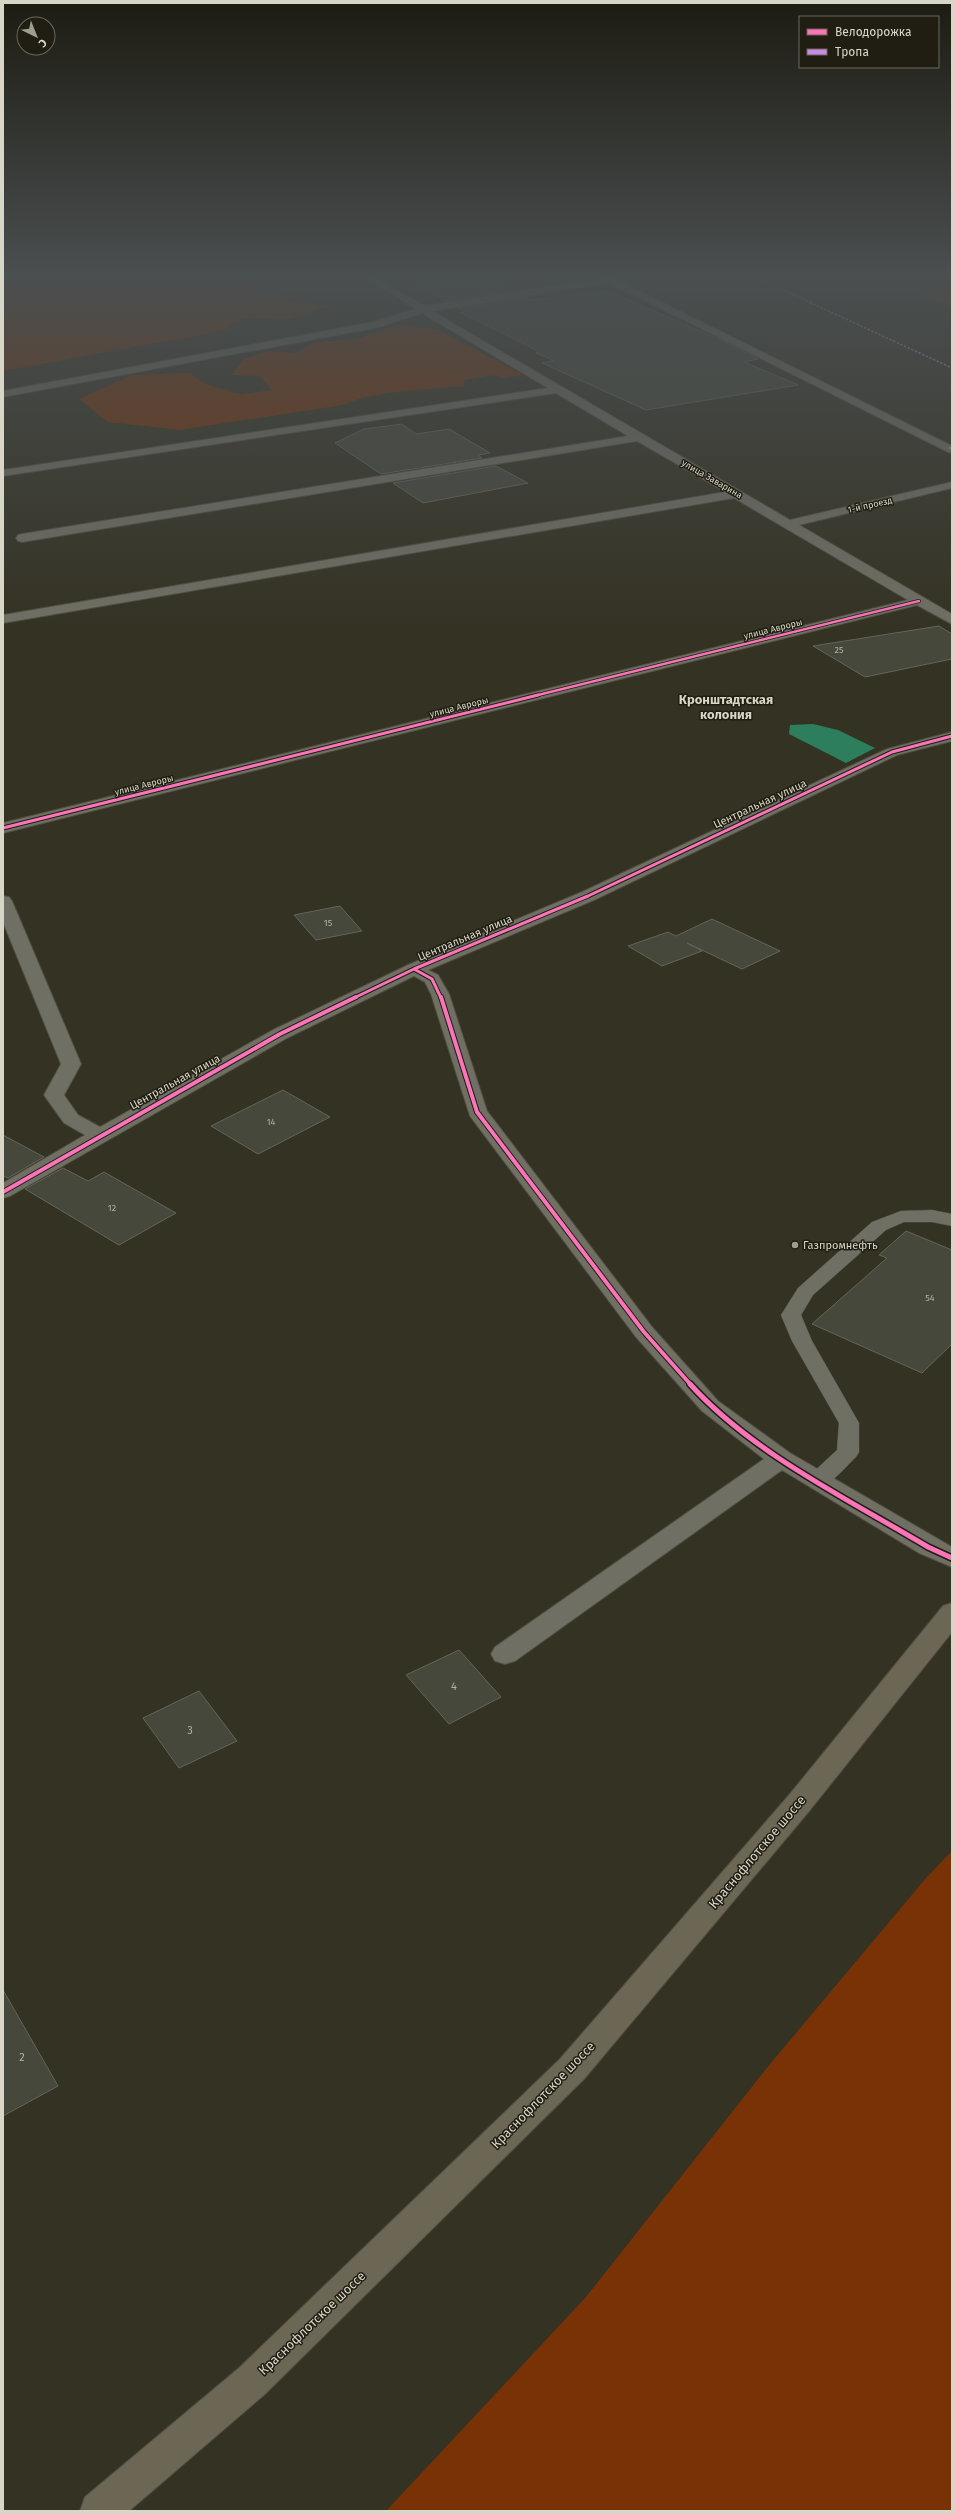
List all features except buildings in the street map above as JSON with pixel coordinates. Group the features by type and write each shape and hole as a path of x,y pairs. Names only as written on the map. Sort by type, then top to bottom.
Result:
{"main road":[{"name":"Краснофлотское шоссе","path":"99,2511 252,2381 572,2069 800,1802 952,1613"}],"street":[{"path":"3,473 529,394"},
{"name":"улица Заварина","path":"566,394 952,620"},
{"path":"841,394 952,450"},
{"path":"22,538 640,437"},
{"name":"1-й проезд","path":"789,524 952,485"},
{"path":"3,619 737,494"},
{"name":"улица Авроры","path":"3,828 918,601"},
{"name":"Центральная улица","path":"3,1192 100,1135 280,1034 414,969 588,896 892,752 952,736"},
{"path":"3,901 70,1064 54,1095 71,1119 100,1135"},
{"path":"414,969 432,980 440,994 477,1112 644,1332 710,1406 781,1459 928,1547 952,1558"},
{"path":"505,1654 781,1459"}],"lane":[{"path":"817,1481 848,1452 849,1423 802,1341 791,1315 805,1292 879,1226 901,1217 932,1216 952,1220"}],"shaded area":[{"path":"89,394 380,394 343,405 180,430 108,422 79,399"},
{"path":"813,724 838,730 875,748 846,763 789,734 790,725"},
{"path":"952,1851 952,2511 386,2511 586,2297 770,2064 926,1878"}],"cycle path":[{"path":"3,828 919,601"},
{"path":"3,1192 100,1135 280,1034 414,969 588,896 892,752 952,736"},
{"path":"414,969 432,979 440,994 477,1112 644,1332 710,1406 781,1459 928,1547 952,1558"}],"place":[{"name":"Газпромнефть","path":"795,1245"}],"district":[{"name":"Кронштадтская колония","path":"726,706"}]}
